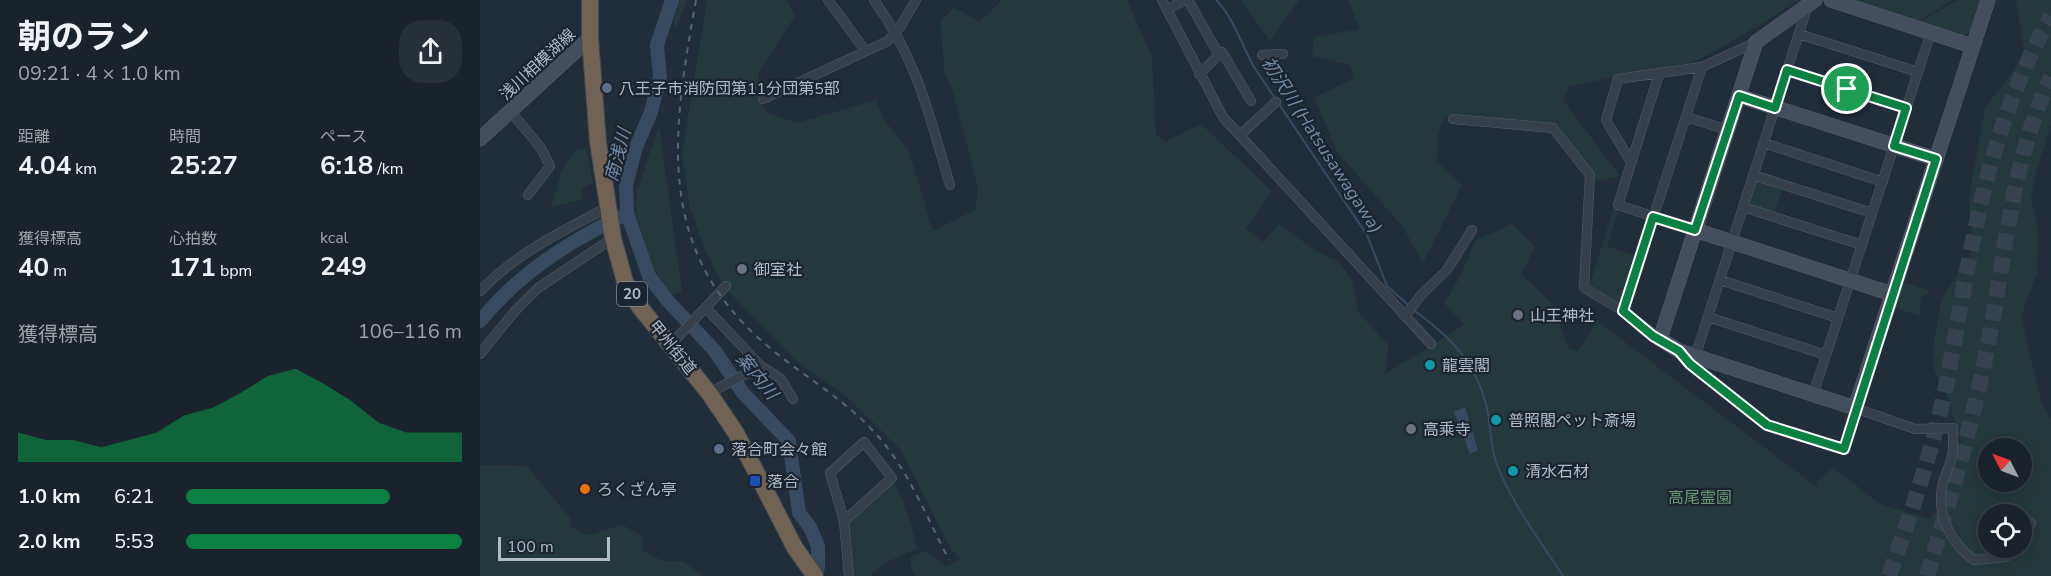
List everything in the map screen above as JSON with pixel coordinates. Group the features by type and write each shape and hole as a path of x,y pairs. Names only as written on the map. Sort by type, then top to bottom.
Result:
{"highway":[{"name":"甲州街道","path":"590,0 590,38 596,118 613,236 620,267 630,291 677,339 735,433 811,571"}],"street":[{"path":"828,0 865,50"},
{"path":"873,0 897,32 918,79 950,185"},
{"path":"763,99 888,40 897,32 916,0"},
{"path":"1162,0 1223,117 1410,310 1431,344"},
{"path":"1167,10 1187,0 1219,55"},
{"path":"1831,0 1972,46"},
{"path":"1679,351 1690,364 1767,425 1844,449 1855,408 1988,0"},
{"path":"1695,357 1787,70 1812,2"},
{"path":"1630,162 1606,120 1618,79 1702,67 1756,42 1812,2"},
{"path":"1813,395 1931,32"},
{"path":"1799,34 1918,72"},
{"name":"浅川相模湖線","path":"480,139 590,38"},
{"path":"1660,339 1756,42"},
{"path":"1199,74 1222,52 1251,101"},
{"path":"1262,55 1283,54"},
{"path":"1623,311 1702,67"},
{"path":"1787,70 1906,108"},
{"path":"1659,74 1618,205 1892,294"},
{"path":"1739,96 1936,159"},
{"path":"1240,135 1276,102"},
{"path":"510,112 541,148 550,166 528,195"},
{"path":"1686,117 1728,130"},
{"path":"1453,119 1553,128 1590,175 1584,288 1623,311 1679,351 1915,429 1953,428 1952,455 1942,486 1941,510 1958,548 1974,560 1995,558"},
{"path":"1764,143 1882,182"},
{"path":"1754,175 1872,213"},
{"path":"1743,207 1862,245"},
{"path":"480,291 502,270 551,236 609,208"},
{"path":"1410,310 1447,270 1472,230"},
{"path":"480,354 515,311 538,288 613,236"},
{"path":"1720,280 1838,318"},
{"path":"677,339 726,286"},
{"path":"706,308 761,366 780,379 793,399"},
{"path":"1708,317 1826,355"},
{"path":"709,393 761,366"},
{"path":"844,521 892,478 864,442 830,473 844,521 849,576"}],"green space":[{"path":"678,0 687,0 675,31 674,20"},
{"name":"高尾霊園","path":"707,0 787,0 795,16 759,72 756,93 768,113 796,123 876,100 885,121 908,149 933,231 975,210 978,188 953,92 945,75 940,22 954,7 979,22 1002,0 1127,0 1152,57 1156,135 1165,142 1201,124 1272,191 1246,229 1263,242 1279,224 1316,251 1339,262 1352,280 1358,312 1389,345 1385,374 1464,325 1444,303 1460,277 1476,240 1512,224 1535,247 1521,274 1553,304 1568,348 1578,351 1597,321 1821,490 1816,483 1832,467 1880,504 1930,519 1941,503 1961,442 1947,395 1934,372 1934,341 1942,299 1973,250 1969,198 1985,108 2025,55 2016,0 2051,0 2051,125 2037,169 2031,198 2038,231 2037,273 2021,317 2041,401 2051,418 2051,576 915,576 911,570 910,557 926,551 946,566 960,560 949,545 900,449 847,397 797,362 723,286 705,249 690,208 682,155"},
{"path":"1241,0 1299,0 1270,41"},
{"path":"1348,0 1799,0 1742,36 1694,62 1569,86 1563,100 1620,176 1598,181 1553,125 1445,116 1438,133 1437,161 1462,185 1423,263 1403,227 1338,153 1314,98 1354,78 1350,65 1312,56 1314,37 1360,29"},
{"path":"1844,0 1953,0 1913,24"},
{"path":"1958,0 1980,0 1970,32 1963,36 1920,22"},
{"path":"659,126 682,291 669,296 652,263 636,215 637,191"},
{"path":"586,148 593,183 581,188 583,199 551,207 562,170 576,149"},
{"path":"1757,178 1783,186 1775,213 1748,204"},
{"path":"1615,204 1620,205 1607,246 1640,258 1623,311 1588,290"},
{"path":"1903,282 1930,291 1921,298 1920,316 1894,307"},
{"path":"480,465 527,466 570,518 572,528 589,535 623,525 643,537 643,550 662,561 682,561 704,576 480,576"},
{"path":"892,478 903,500 918,548 885,563 870,576 849,576 844,521"}],"water":[{"path":"1465,407 1478,450 1470,454 1454,412"}],"waterway":[{"name":"案内川","path":"672,0 657,45 660,77 651,112 636,147 626,185 627,213 649,276 667,300 715,351 743,393 789,441 799,513 810,527 818,546 818,567 815,576"},
{"name":"初沢川 (Hatsusawagawa)","path":"1216,0 1232,23 1254,67 1367,235 1387,286 1408,305"},
{"name":"南浅川","path":"480,321 495,304 544,261 620,217"},
{"name":"初沢川 (Hatsusawagawa)","path":"1412,309 1450,340 1460,351 1476,377 1487,408 1494,456 1502,477 1526,521 1563,576"}],"tunnel":[{"path":"1889,576 1937,427 1974,236 1996,147 2010,103 2051,16"},
{"path":"1927,576 1970,426 1990,334 2019,171 2038,107 2051,77"}],"railway":[{"path":"696,0 681,94 678,140 680,183 687,226 703,266 728,305 763,342 835,397 876,434 907,478 949,560"}],"place":[{"name":"八王子市消防団第11分団第5部","path":"607,88"},
{"name":"御室社","path":"742,269"},
{"name":"山王神社","path":"1518,315"},
{"name":"龍雲閣","path":"1430,365"},
{"name":"普照閣ペット斎場","path":"1496,420"},
{"name":"高乘寺","path":"1411,429"},
{"name":"落合町会々館","path":"719,449"},
{"name":"清水石材","path":"1513,471"},
{"name":"落合","path":"755,481"},
{"name":"ろくざん亭","path":"585,489"}],"route":[{"path":"1787,70 1847,89 1906,108 1894,146 1936,159 1855,408 1844,449 1767,425 1690,364 1679,351 1653,336 1623,311 1653,217 1695,230 1739,96 1775,108 1787,70"}]}
